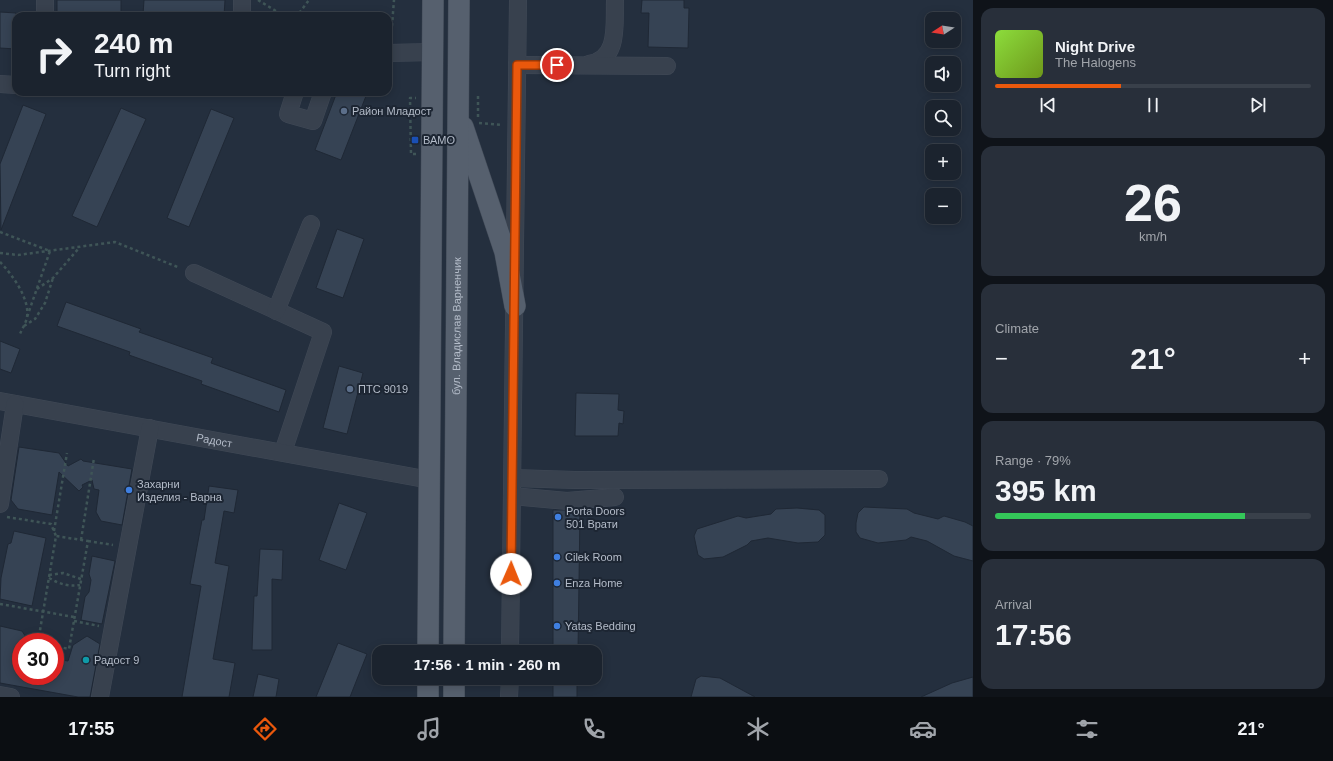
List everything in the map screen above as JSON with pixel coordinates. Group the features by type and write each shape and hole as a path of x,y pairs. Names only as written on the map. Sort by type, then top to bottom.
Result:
{"main road":[{"path":"428,645 433,0"},
{"name":"бул. Владислав Варненчик","path":"454,645 459,0"},
{"path":"458,113 504,252 515,306"},
{"path":"428,685 428,697"},
{"path":"454,685 454,697"}],"street":[{"path":"45,0 45,12"},
{"path":"242,0 242,12"},
{"path":"510,645 518,0"},
{"path":"584,65 594,63 602,59 609,52 613,44 615,0"},
{"path":"392,47 433,52"},
{"path":"517,65 667,66"},
{"path":"0,84 12,85"},
{"path":"294,96 288,114 313,121 322,96"},
{"path":"276,311 311,224"},
{"path":"194,273 323,332 283,452"},
{"path":"0,504 7,402"},
{"name":"Радост","path":"7,402 430,480"},
{"path":"100,697 150,428"},
{"path":"513,478 575,480 879,479"},
{"path":"512,496 567,501 615,497"},
{"path":"509,697 510,685"},
{"path":"0,695 12,697"}],"path":[{"path":"258,0 278,12"},
{"path":"300,12 309,0"},
{"path":"392,19 394,0"},
{"path":"478,96 478,123 516,126"},
{"path":"410,98 411,154"},
{"path":"0,232 50,250"},
{"path":"0,253 18,255 115,242 194,273"},
{"path":"37,289 53,278 79,247"},
{"path":"20,334 50,250"},
{"path":"0,262 15,279 27,306 27,317"},
{"path":"24,326 35,319 45,303 53,278"},
{"path":"54,531 67,453"},
{"path":"81,540 94,458"},
{"path":"0,516 51,524 56,536 40,633"},
{"path":"56,536 128,548"},
{"path":"64,648 69,649 88,541"},
{"path":"49,577 63,573 81,579"},
{"path":"49,577 60,584 71,586 80,585"},
{"path":"0,604 43,613 74,617"},
{"path":"74,621 112,629"}],"building":[{"path":"57,0 121,0 121,12 57,12"},
{"path":"144,0 225,0 224,12 143,12"},
{"path":"642,0 684,0 684,8 689,8 688,48 648,47 649,13 641,13"},
{"path":"0,12 12,13 12,49 0,48"},
{"path":"335,96 366,96 341,160 315,150"},
{"path":"23,105 46,114 1,230 0,164"},
{"path":"121,108 146,119 97,227 72,216"},
{"path":"211,109 234,118 189,227 167,218"},
{"path":"337,229 364,239 343,298 316,288"},
{"path":"66,302 141,329 139,332 213,358 211,363 286,390 279,412 201,384 202,381 129,355 130,352 57,326"},
{"path":"0,341 20,349 11,373 0,369"},
{"path":"339,366 363,373 347,434 323,428"},
{"path":"576,393 619,394 618,410 624,411 623,424 619,423 618,436 575,436"},
{"path":"19,447 59,453 68,466 81,459 83,461 132,469 122,525 101,521 96,512 99,490 94,489 92,480 82,485 83,487 79,491 59,472 52,515 18,509 11,500"},
{"path":"209,486 238,490 234,513 224,511 215,563 229,566 213,659 235,663 229,697 182,697 201,586 190,584 202,520 204,520"},
{"path":"339,503 367,513 346,570 319,560"},
{"path":"864,507 907,509 914,513 938,519 944,516 965,522 973,526 973,561 954,556 927,541 911,537 906,540 878,543 860,538 856,532 856,523 858,513"},
{"path":"797,508 819,510 825,515 825,535 818,542 798,543 768,538 751,541 747,545 723,557 704,559 698,555 694,536 697,529 738,516 746,518 771,514 776,509"},
{"path":"553,510 580,510 578,645 553,645"},
{"path":"14,531 46,538 32,606 0,599 1,578 8,544 11,543"},
{"path":"260,549 283,550 282,580 272,579 272,650 252,650 254,596 257,596"},
{"name":"Радост 9","path":"92,556 115,561 102,624 81,620 85,597 89,592 91,580 89,574"},
{"name":"Радост 9","path":"0,626 22,631 23,633 12,633 12,685 64,685 64,660 68,661 73,645 87,636 100,644 90,697 78,697 0,683"},
{"path":"338,643 367,654 350,697 316,697"},
{"path":"258,674 279,679 276,697 253,697"},
{"path":"701,676 720,678 755,697 691,697 696,679"},
{"path":"973,677 973,697 921,697 952,683"},
{"path":"553,685 577,685 577,697 553,697"}],"place":[{"name":"Район Младост","path":"344,111"},
{"name":"ВАМО","path":"415,140"},
{"name":"ПТС 9019","path":"350,389"},
{"name":"Захарни Изделия - Варна","path":"129,490"},
{"name":"Porta Doors 501 Врати","path":"558,517"},
{"name":"Cilek Room","path":"557,557"},
{"name":"Enza Home","path":"557,583"},
{"name":"Yataş Bedding","path":"557,626"},
{"name":"Радост 9","path":"86,660"}],"route":[{"path":"511,574 517,65 557,65"}]}
